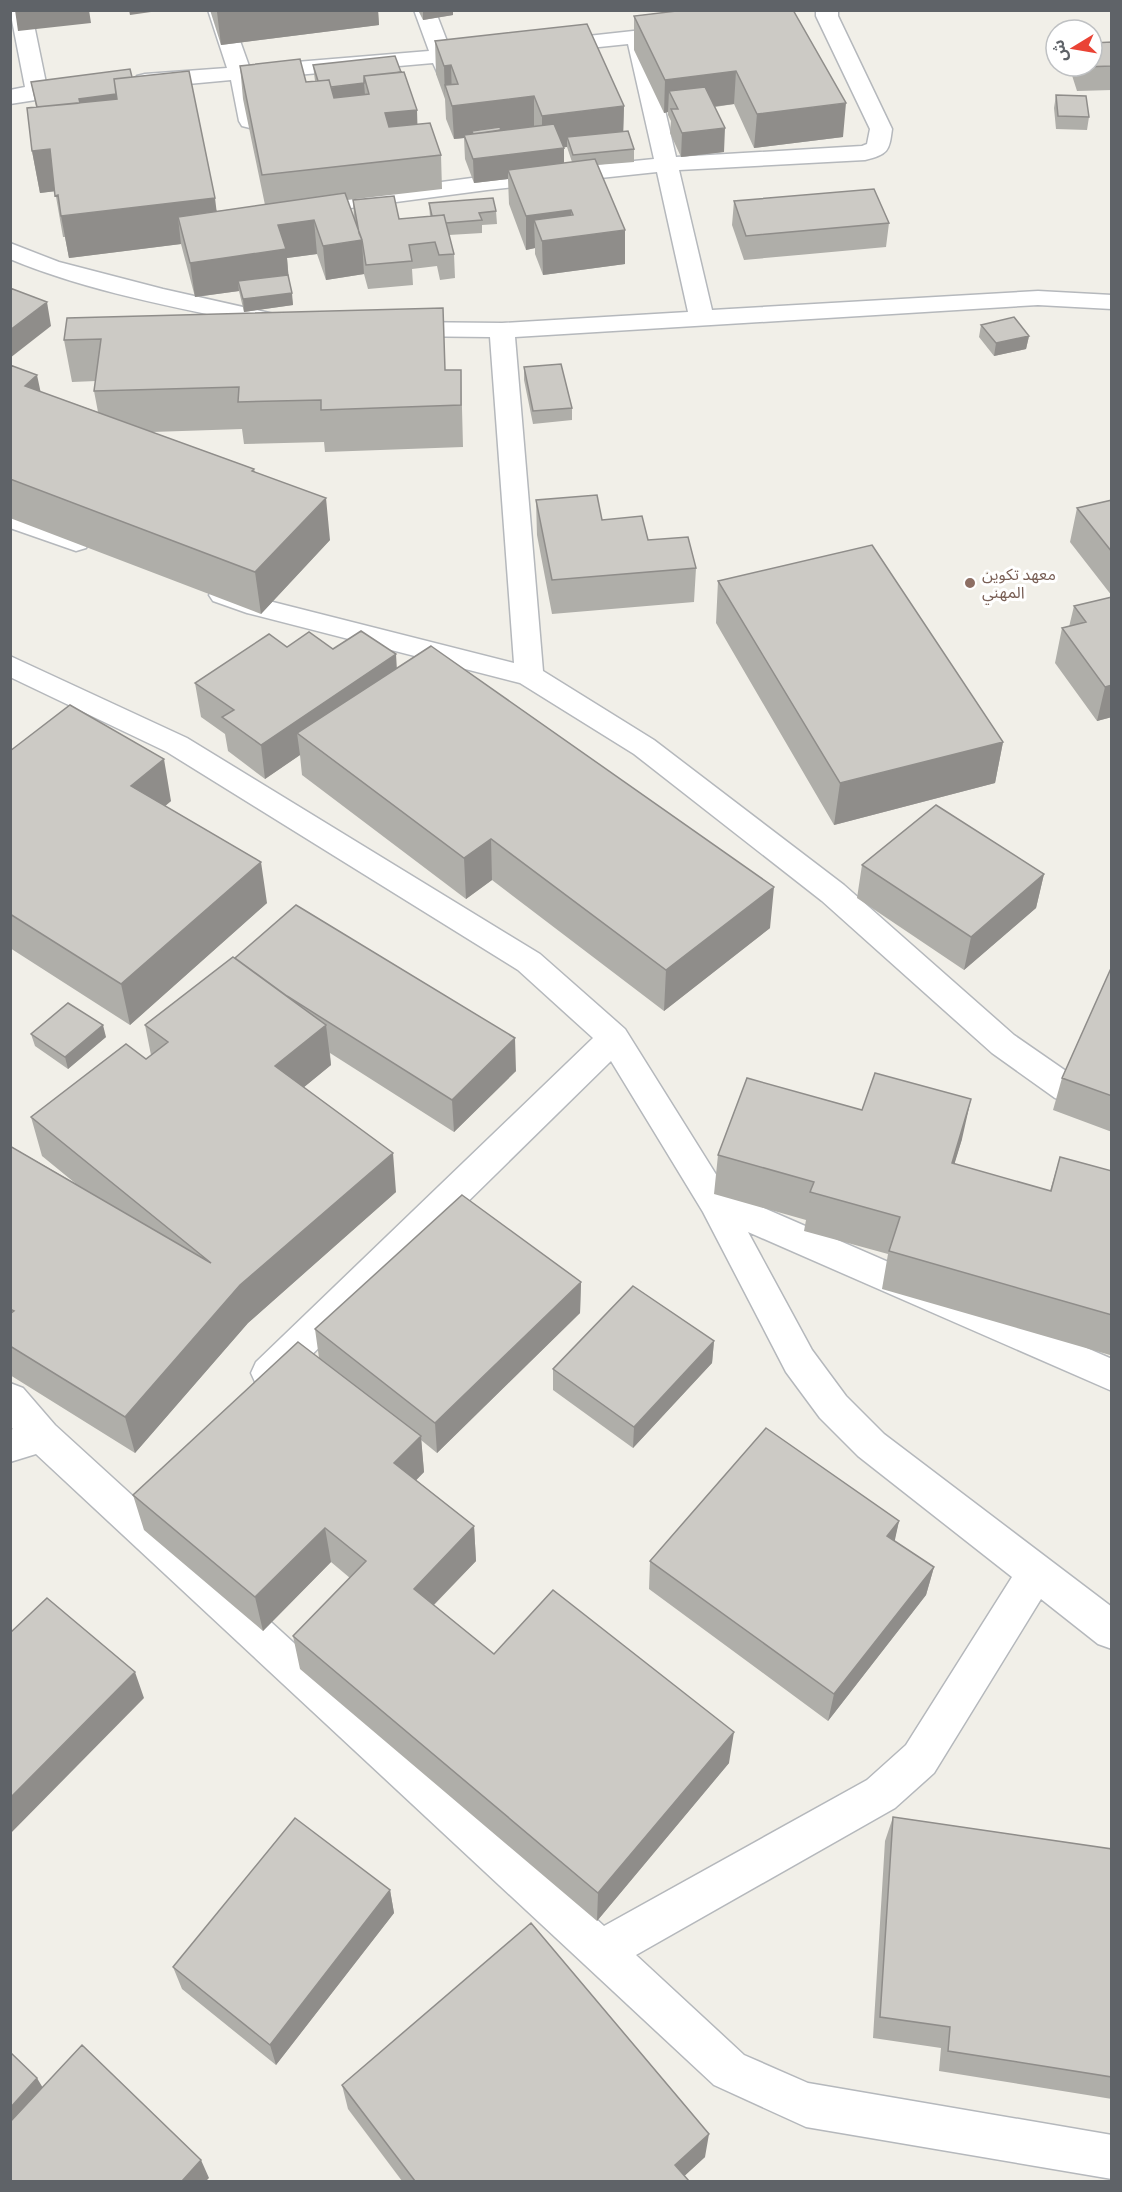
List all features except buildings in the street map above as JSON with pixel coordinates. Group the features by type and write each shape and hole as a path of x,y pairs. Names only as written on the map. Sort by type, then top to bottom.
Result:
{"street":[{"path":"218,10 240,72 253,138"},
{"path":"424,10 457,99"},
{"path":"284,208 483,172 865,153 878,147 881,129 827,13 803,19"},
{"path":"18,25 37,91"},
{"path":"534,48 696,30"},
{"path":"637,37 702,318"},
{"path":"120,83 500,51"},
{"path":"10,97 37,91 97,86"},
{"path":"10,250 51,267 150,293 281,323 305,325"},
{"path":"374,329 501,330 1038,298 1112,302"},
{"path":"501,330 529,676"},
{"path":"10,518 100,550"},
{"path":"201,587 257,607 529,676 644,747 805,871 833,893 1003,1044 1067,1089 1112,1110"},
{"path":"10,665 177,745 529,962 614,1038 715,1202 799,1361 833,1407 871,1445 1112,1631"},
{"path":"243,1399 614,1038"},
{"path":"715,1202 1112,1376"},
{"path":"10,1400 26,1441 137,1501 600,1952 729,2070 806,2105 1112,2157"},
{"path":"600,1952 880,1794 921,1759 1036,1573"}],"place":[{"name":"معهد تكوين المهني","path":"970,583"}]}
